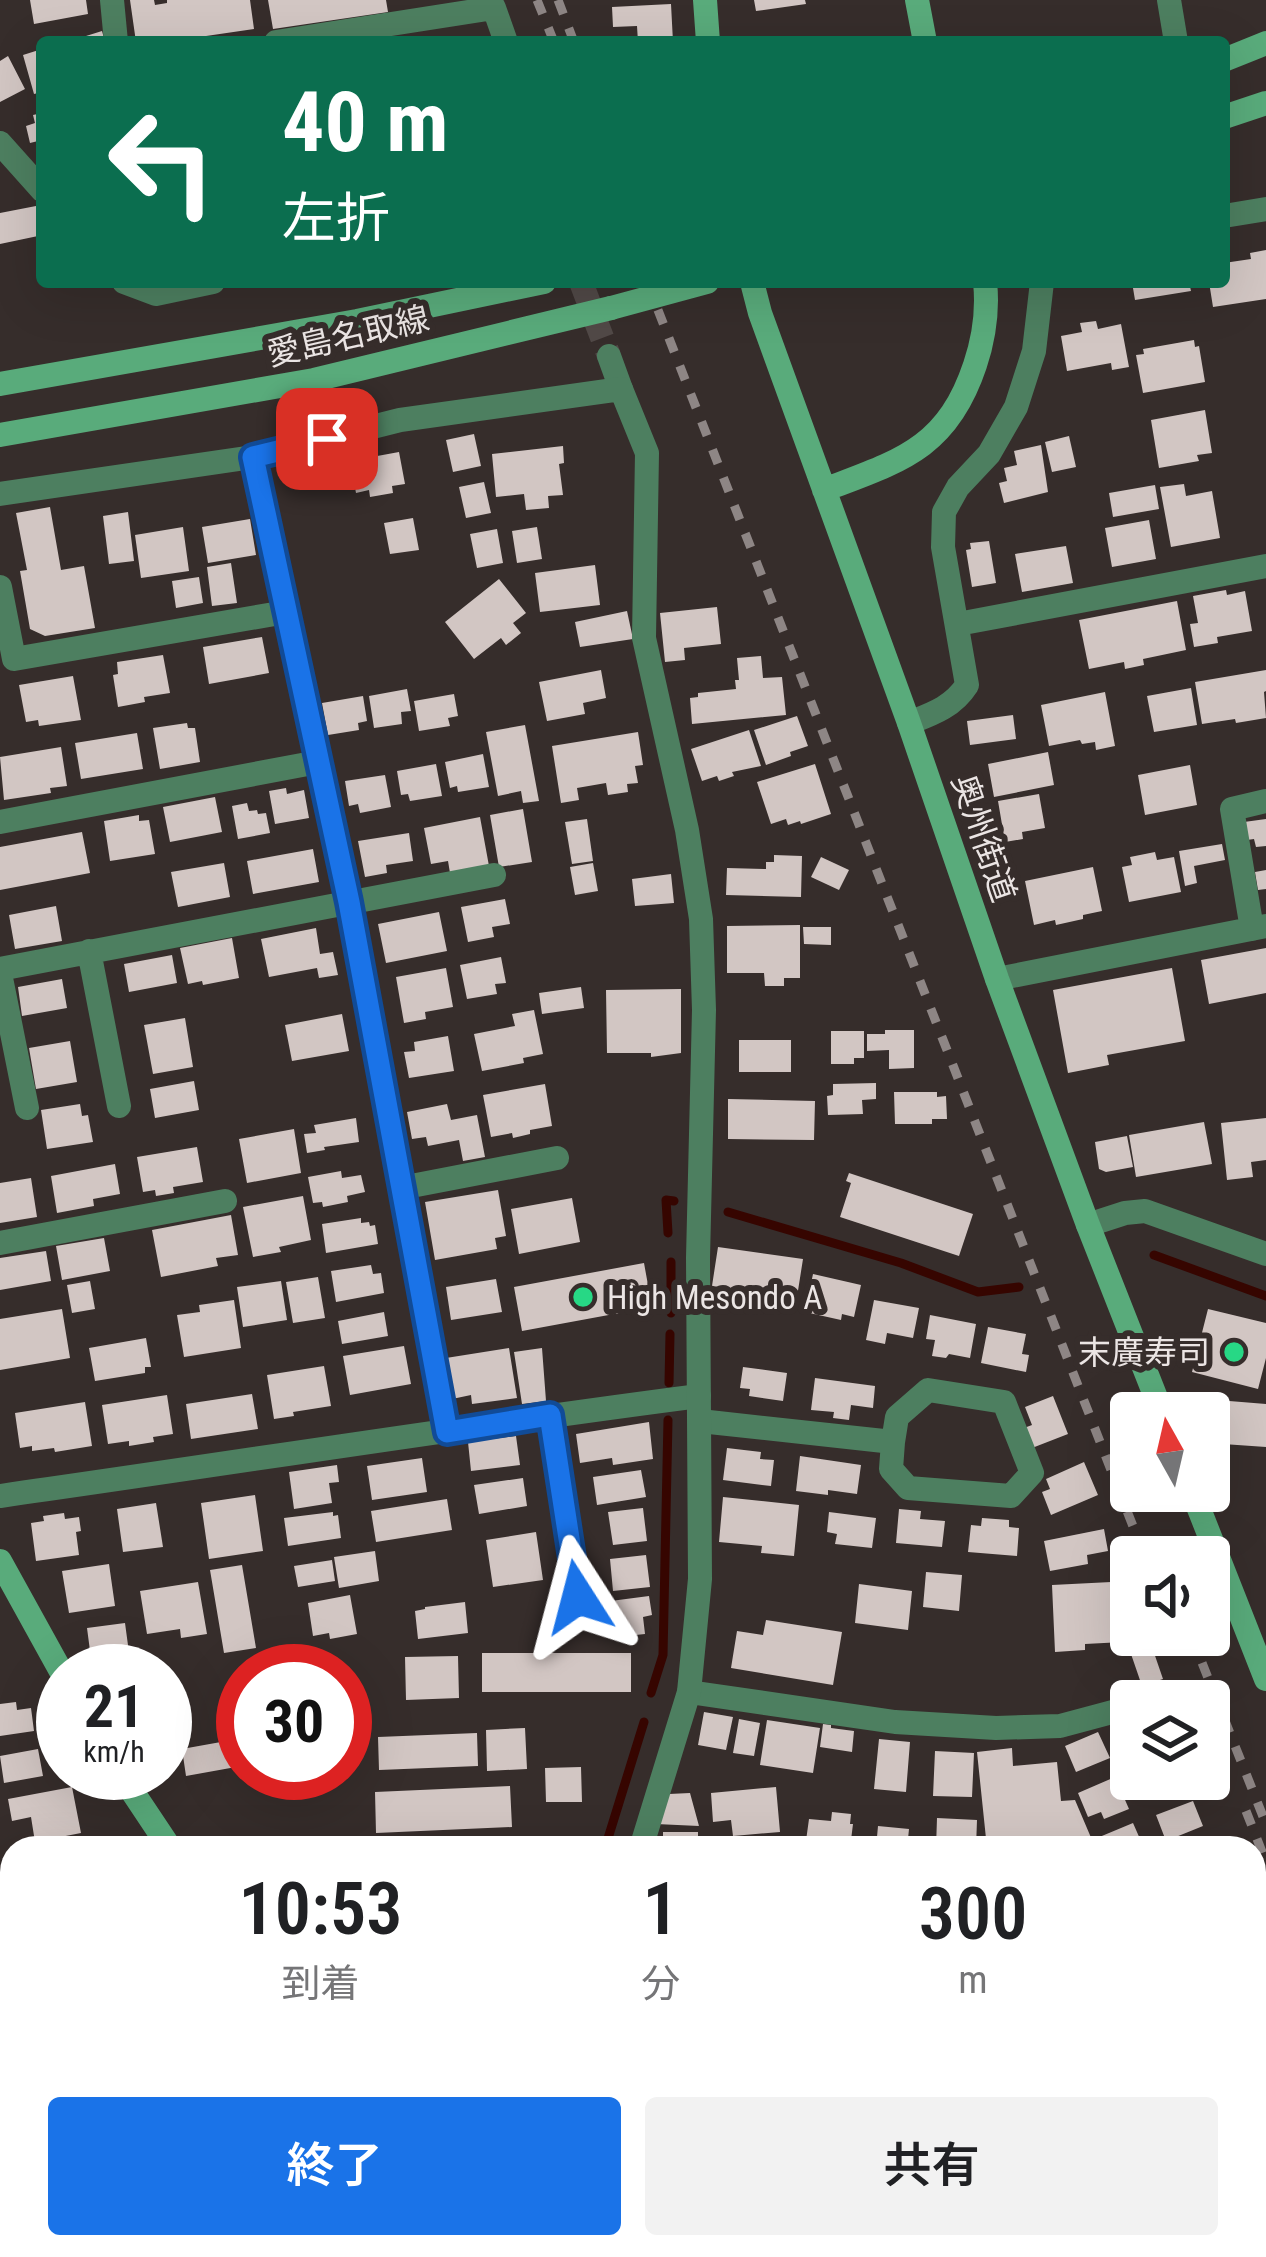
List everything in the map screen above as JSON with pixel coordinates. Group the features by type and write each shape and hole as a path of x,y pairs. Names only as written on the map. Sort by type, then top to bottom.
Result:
{"main road":[{"path":"705,0 707,36"},
{"path":"917,0 924,36"},
{"path":"1230,58 1266,43"},
{"path":"1230,115 1266,103"},
{"name":"愛島名取線","path":"0,384 515,288"},
{"name":"愛島名取線","path":"0,435 314,380 684,288"},
{"name":"奥州街道","path":"754,288 998,979 1154,1392"},
{"path":"824,490 914,452 946,425 967,389 981,347 986,288"},
{"path":"1200,1512 1266,1679"},
{"path":"0,1561 46,1644"},
{"path":"138,1800 162,1836"}],"street":[{"path":"112,0 115,36"},
{"path":"1169,0 1174,36"},
{"path":"310,36 492,4 504,36"},
{"path":"0,143 36,183"},
{"path":"1230,210 1266,209"},
{"path":"140,288 157,294 183,288"},
{"path":"909,724 958,699 967,685 943,547 944,512 958,487 989,454 1016,407 1034,351 1041,288"},
{"path":"609,356 647,453 644,638 687,830 701,919 704,1010 698,1258 700,1580 694,1670 645,1836"},
{"path":"0,494 253,457 400,420 621,389"},
{"path":"253,457 349,902 447,1432"},
{"path":"958,624 1266,566"},
{"path":"0,587 14,659 286,612"},
{"path":"0,822 319,762"},
{"path":"998,979 1259,927 1232,809 1266,801"},
{"path":"27,1108 0,971 494,874"},
{"path":"89,951 119,1106"},
{"path":"401,1189 557,1158"},
{"path":"0,1243 224,1202"},
{"path":"1088,1225 1145,1211 1266,1254"},
{"path":"928,1390 1004,1402 1032,1473 1011,1496 908,1488 891,1469 893,1442 897,1418 928,1390"},
{"path":"0,1496 550,1415 699,1408 893,1442"},
{"path":"550,1415 578,1597"},
{"path":"689,1691 895,1722 995,1728 1060,1726 1110,1713"}],"building":[{"path":"30,0 86,0 88,14 34,24"},
{"path":"130,0 154,0 155,5 167,0 250,0 254,29 206,36 135,36"},
{"path":"268,0 386,0 388,12 273,29"},
{"path":"754,0 805,0 806,4 756,11"},
{"path":"671,4 673,36 638,36 637,26 613,27 612,7"},
{"path":"36,51 36,94 34,94 23,55"},
{"path":"8,56 25,89 0,102 0,61"},
{"path":"36,114 36,142 30,143 26,126 35,123"},
{"path":"36,206 36,236 0,244 0,213"},
{"path":"1266,250 1266,299 1213,307 1210,288 1230,288 1230,262 1251,259 1250,253"},
{"path":"1133,288 1191,291 1135,300"},
{"path":"1096,321 1098,329 1121,324 1129,367 1112,370 1111,363 1067,371 1061,336 1082,332 1080,323"},
{"path":"1194,340 1205,382 1143,393 1136,355 1144,354 1143,349"},
{"path":"1205,410 1212,453 1197,455 1199,461 1159,468 1151,420"},
{"path":"474,434 481,466 453,472 446,440"},
{"path":"1069,436 1076,467 1052,472 1045,442"},
{"path":"1041,445 1048,492 1004,503 999,483 1007,481 1004,468 1017,465 1014,451"},
{"path":"563,446 564,463 559,464 563,495 548,496 549,508 526,510 524,494 496,497 492,454"},
{"path":"399,452 405,484 392,486 393,493 370,497 369,490 356,493 350,461"},
{"path":"484,482 491,513 466,518 459,487"},
{"path":"1184,484 1186,496 1212,491 1220,538 1171,547 1160,487"},
{"path":"1155,485 1159,509 1113,517 1109,493"},
{"path":"50,507 61,570 84,566 95,628 45,636 30,629 20,571 27,570 16,513"},
{"path":"128,512 134,561 109,564 103,516"},
{"path":"413,518 419,550 390,554 384,523"},
{"path":"250,519 256,555 208,563 202,527"},
{"path":"1149,520 1156,559 1112,567 1105,528"},
{"path":"183,527 189,571 141,578 135,535"},
{"path":"537,527 542,559 517,563 512,531"},
{"path":"497,529 503,563 477,568 470,534"},
{"path":"989,541 996,583 972,587 966,550 971,549 970,543"},
{"path":"1066,546 1073,583 1022,592 1015,554"},
{"path":"231,563 237,603 212,606 207,567"},
{"path":"595,565 600,605 540,612 535,573"},
{"path":"199,577 203,603 176,608 172,581"},
{"path":"499,579 526,613 513,623 521,633 506,645 501,638 474,659 445,622"},
{"path":"1226,590 1227,595 1245,591 1252,631 1194,647 1190,624 1198,623 1193,596"},
{"path":"1177,601 1186,650 1143,659 1144,665 1125,669 1124,662 1089,669 1079,620"},
{"path":"717,607 721,644 684,648 685,660 665,662 660,613"},
{"path":"627,611 633,639 580,647 575,622"},
{"path":"262,637 269,673 209,684 203,647"},
{"path":"163,655 170,693 118,707 113,675 118,674 117,662"},
{"path":"761,656 763,678 782,677 786,715 692,724 690,698 736,689 737,658"},
{"path":"601,670 606,698 583,703 585,714 547,721 539,682"},
{"path":"1266,670 1266,718 1202,724 1195,682"},
{"path":"73,676 81,720 39,726 38,720 26,722 19,685"},
{"path":"1191,688 1197,725 1154,732 1147,696"},
{"path":"407,689 411,711 401,712 402,724 374,728 369,696"},
{"path":"1105,692 1115,746 1096,750 1095,742 1082,744 1080,740 1049,746 1041,705"},
{"path":"454,694 458,716 448,718 450,726 419,731 414,701"},
{"path":"363,696 367,721 358,723 359,730 328,735 322,703"},
{"path":"1013,715 1016,739 970,745 967,721"},
{"path":"797,716 808,746 766,765 754,730"},
{"path":"187,723 188,728 195,728 200,762 160,769 153,728"},
{"path":"525,725 539,801 523,803 521,791 498,796 486,732"},
{"path":"749,730 761,766 732,772 734,776 719,781 717,776 702,781 691,749"},
{"path":"638,732 643,765 635,766 638,783 627,784 628,792 608,795 606,783 577,788 579,800 561,803 552,746"},
{"path":"137,733 143,769 81,779 75,743"},
{"path":"61,747 67,786 4,800 0,757"},
{"path":"1048,752 1054,785 994,797 988,764"},
{"path":"483,754 489,787 458,792 457,786 450,788 445,762"},
{"path":"436,764 442,796 410,801 408,794 401,795 397,771"},
{"path":"815,764 831,814 801,824 788,825 786,819 771,824 757,782"},
{"path":"1190,765 1197,805 1145,815 1138,775"},
{"path":"385,775 391,807 360,813 358,804 349,806 345,781"},
{"path":"286,788 287,794 304,790 309,818 275,824 269,791"},
{"path":"1039,794 1045,828 1022,832 1023,839 1005,842 998,801"},
{"path":"215,797 222,832 170,842 163,807"},
{"path":"247,803 249,811 266,813 270,833 238,839 232,806"},
{"path":"523,809 532,862 499,867 490,815"},
{"path":"139,815 139,821 149,820 155,854 110,861 104,821"},
{"path":"480,817 489,866 450,873 448,861 431,864 424,828"},
{"path":"587,819 593,861 572,864 565,822"},
{"path":"1266,819 1266,846 1256,847 1254,839 1247,840 1244,822"},
{"path":"82,832 90,873 0,890 0,847"},
{"path":"409,833 413,861 386,865 387,873 365,877 358,841"},
{"path":"1222,844 1225,860 1194,866 1197,883 1185,886 1179,851"},
{"path":"313,849 319,882 253,894 247,861"},
{"path":"1155,852 1157,860 1174,857 1181,892 1129,902 1122,867 1132,865 1130,857"},
{"path":"774,855 802,856 801,897 726,895 727,868 766,869"},
{"path":"821,857 849,870 839,890 811,877"},
{"path":"224,863 230,897 178,907 171,872"},
{"path":"593,863 598,891 575,895 570,867"},
{"path":"1093,867 1102,911 1056,925 1055,920 1034,925 1025,881"},
{"path":"1266,870 1266,889 1258,890 1255,872"},
{"path":"671,874 674,903 635,906 632,879"},
{"path":"505,899 510,924 492,927 494,937 468,942 461,907"},
{"path":"56,906 62,941 15,949 9,915"},
{"path":"439,912 447,951 386,963 378,924"},
{"path":"800,925 800,978 784,978 784,986 765,986 764,973 727,973 727,926"},
{"path":"803,927 831,927 831,945 804,944"},
{"path":"316,928 320,954 333,952 338,975 319,978 317,968 269,977 261,939"},
{"path":"232,938 239,978 188,984 180,948"},
{"path":"1266,948 1266,993 1209,1004 1201,960"},
{"path":"172,955 177,983 129,992 124,964"},
{"path":"501,957 506,983 495,984 497,994 467,999 460,965"},
{"path":"446,968 453,1007 425,1012 426,1019 404,1023 396,977"},
{"path":"1172,968 1185,1041 1107,1055 1109,1065 1068,1073 1053,990"},
{"path":"62,979 67,1008 22,1016 18,987"},
{"path":"581,987 584,1008 542,1014 539,993"},
{"path":"681,989 681,1053 651,1057 651,1053 607,1053 606,990"},
{"path":"534,1010 543,1054 482,1071 474,1034 515,1026 512,1014"},
{"path":"342,1014 349,1051 292,1061 285,1025"},
{"path":"185,1018 193,1067 153,1074 144,1025"},
{"path":"885,1030 914,1030 914,1068 889,1069 889,1050 867,1051 867,1034 885,1034"},
{"path":"831,1031 864,1031 864,1058 854,1058 854,1064 831,1064"},
{"path":"448,1036 454,1071 409,1078 404,1052 415,1051 414,1042"},
{"path":"739,1040 791,1040 791,1072 739,1072"},
{"path":"70,1041 77,1082 36,1089 29,1048"},
{"path":"194,1081 199,1110 155,1118 150,1089"},
{"path":"876,1083 876,1099 862,1100 863,1114 828,1115 827,1096 833,1095 833,1084"},
{"path":"545,1084 552,1126 513,1138 512,1133 491,1137 483,1095"},
{"path":"894,1092 946,1096 947,1119 895,1124"},
{"path":"728,1099 815,1101 814,1140 728,1139"},
{"path":"80,1104 82,1116 88,1115 93,1142 47,1149 41,1110"},
{"path":"447,1104 451,1120 477,1115 485,1157 463,1161 459,1140 428,1146 426,1137 412,1139 407,1112"},
{"path":"356,1118 359,1142 307,1153 304,1134 316,1133 314,1125"},
{"path":"1266,1118 1266,1160 1251,1162 1253,1177 1227,1180 1221,1123"},
{"path":"1204,1122 1212,1164 1136,1177 1129,1135"},
{"path":"294,1129 301,1173 247,1183 239,1139"},
{"path":"1127,1136 1133,1167 1099,1169 1095,1142"},
{"path":"197,1147 203,1182 173,1187 174,1193 156,1196 155,1190 143,1192 137,1157"},
{"path":"115,1164 120,1194 93,1199 94,1206 57,1213 51,1176"},
{"path":"341,1171 342,1178 361,1175 365,1192 347,1196 348,1202 323,1207 322,1202 313,1203 308,1177"},
{"path":"849,1173 973,1214 959,1256 840,1217 851,1183 846,1181"},
{"path":"31,1178 37,1217 0,1223 0,1183"},
{"path":"498,1190 506,1236 495,1238 497,1249 435,1260 425,1202"},
{"path":"303,1196 311,1240 253,1257 243,1207"},
{"path":"572,1198 580,1242 519,1254 511,1209"},
{"path":"231,1215 238,1255 216,1258 218,1266 161,1277 152,1230"},
{"path":"361,1218 361,1223 375,1225 378,1244 326,1253 322,1224"},
{"path":"104,1238 110,1271 62,1280 56,1246"},
{"path":"718,1247 803,1259 797,1297 712,1286"},
{"path":"46,1251 51,1281 0,1290 0,1258"},
{"name":"High Mesondo A","path":"644,1263 652,1307 522,1331 514,1287"},
{"path":"371,1265 373,1274 381,1273 384,1293 336,1302 331,1271"},
{"path":"813,1274 861,1285 854,1317 842,1314 841,1320 805,1312"},
{"path":"318,1277 325,1318 293,1323 286,1282"},
{"path":"496,1279 502,1312 451,1320 446,1287"},
{"path":"90,1281 95,1309 72,1313 67,1285"},
{"path":"281,1281 287,1320 243,1327 237,1287"},
{"path":"234,1300 241,1348 184,1357 177,1315 200,1312 199,1305"},
{"path":"874,1300 919,1308 913,1338 887,1333 885,1344 866,1340"},
{"path":"62,1309 70,1358 0,1370 0,1319"},
{"path":"1208,1309 1266,1323 1266,1358 1258,1389 1192,1372"},
{"path":"384,1312 388,1336 342,1344 338,1321"},
{"path":"930,1315 976,1324 970,1358 932,1356 935,1340 926,1339"},
{"path":"988,1327 1026,1334 1022,1354 1029,1355 1026,1372 981,1363"},
{"path":"146,1338 151,1367 145,1367 145,1373 95,1381 89,1348"},
{"path":"404,1346 411,1384 350,1395 343,1356"},
{"path":"509,1348 517,1398 472,1404 471,1395 452,1399 446,1358"},
{"path":"542,1348 546,1401 522,1404 514,1352"},
{"path":"324,1366 331,1406 274,1419 267,1375"},
{"path":"743,1367 787,1373 783,1401 749,1396 750,1389 740,1388"},
{"path":"815,1378 875,1386 873,1408 851,1405 849,1420 833,1418 834,1412 811,1410"},
{"path":"252,1394 258,1429 191,1439 186,1404"},
{"path":"167,1395 173,1434 129,1446 129,1441 108,1444 102,1405"},
{"path":"1053,1396 1068,1434 1032,1448 1024,1428 1032,1425 1025,1407"},
{"path":"1230,1401 1266,1404 1266,1447 1230,1444"},
{"path":"85,1402 92,1446 55,1452 54,1448 20,1448 15,1413"},
{"path":"649,1422 653,1459 613,1465 612,1458 580,1463 576,1434"},
{"path":"516,1436 520,1465 471,1471 468,1442"},
{"path":"727,1448 761,1452 760,1459 774,1460 771,1486 723,1480"},
{"path":"800,1456 861,1465 857,1494 796,1491"},
{"path":"422,1458 427,1492 372,1500 367,1466"},
{"path":"1084,1462 1098,1495 1051,1515 1042,1492 1050,1489 1046,1479"},
{"path":"337,1465 339,1482 329,1483 332,1503 294,1509 289,1472"},
{"path":"641,1470 646,1497 597,1505 593,1477"},
{"path":"523,1478 527,1506 479,1514 474,1485"},
{"path":"255,1495 263,1551 209,1559 201,1503"},
{"path":"723,1497 799,1505 794,1556 761,1553 762,1546 719,1542"},
{"path":"447,1499 452,1530 376,1542 371,1511"},
{"path":"156,1503 163,1547 123,1552 117,1509"},
{"path":"643,1508 647,1541 613,1545 608,1512"},
{"path":"899,1509 921,1511 920,1519 945,1521 942,1547 896,1543"},
{"path":"829,1512 876,1518 872,1548 835,1544 837,1534 827,1532"},
{"path":"64,1513 65,1519 79,1517 79,1555 36,1561 31,1523"},
{"path":"338,1515 341,1538 288,1546 284,1518"},
{"path":"982,1518 1009,1520 1009,1527 1019,1528 1017,1556 968,1552 971,1525 981,1526"},
{"path":"1104,1529 1108,1551 1087,1555 1088,1564 1050,1571 1044,1541"},
{"path":"536,1532 543,1580 493,1587 486,1540"},
{"path":"375,1551 379,1581 339,1588 334,1557"},
{"path":"646,1555 650,1587 613,1591 610,1559"},
{"path":"332,1560 335,1581 298,1587 294,1566"},
{"path":"109,1564 115,1606 69,1613 62,1571"},
{"path":"242,1565 255,1644 222,1644 210,1570"},
{"path":"926,1572 962,1575 959,1611 923,1607"},
{"path":"198,1582 207,1634 181,1638 180,1629 147,1634 140,1591"},
{"path":"1110,1582 1110,1643 1055,1652 1052,1585"},
{"path":"859,1584 912,1591 908,1630 855,1623"},
{"path":"350,1595 357,1634 330,1639 329,1633 313,1636 308,1603"},
{"path":"649,1596 652,1615 643,1617 645,1634 608,1638 603,1602"},
{"path":"465,1602 468,1633 418,1639 415,1611"},
{"path":"766,1620 842,1632 833,1685 731,1668 737,1631 763,1635"},
{"path":"125,1623 128,1644 89,1644 87,1628"},
{"path":"482,1653 631,1653 631,1692 482,1692"},
{"path":"458,1656 459,1698 406,1700 405,1657"},
{"path":"1132,1656 1155,1656 1163,1679 1140,1680"},
{"path":"16,1702 17,1710 31,1708 34,1731 0,1736 0,1704"},
{"path":"704,1712 733,1717 726,1750 698,1745"},
{"path":"739,1719 760,1723 754,1756 733,1753"},
{"path":"767,1720 820,1728 813,1773 760,1765"},
{"path":"823,1724 854,1731 852,1752 820,1747"},
{"path":"525,1728 527,1769 487,1771 486,1730"},
{"path":"1098,1732 1110,1758 1076,1772 1065,1746"},
{"path":"477,1733 478,1766 379,1770 378,1737"},
{"path":"879,1739 910,1742 906,1792 874,1789"},
{"path":"216,1743 216,1771 192,1775 192,1747"},
{"path":"1012,1748 1013,1766 1057,1762 1061,1801 1075,1800 1090,1836 986,1836 977,1752"},
{"path":"36,1749 36,1777 4,1783 0,1756"},
{"path":"935,1751 974,1753 972,1797 933,1796"},
{"path":"581,1767 582,1802 546,1802 545,1768"},
{"path":"1110,1779 1110,1800 1125,1800 1129,1809 1104,1819 1101,1812 1088,1817 1078,1793"},
{"path":"510,1786 512,1827 376,1833 375,1792"},
{"path":"776,1787 780,1832 733,1836 731,1820 713,1822 711,1793"},
{"path":"690,1793 699,1826 656,1824 669,1794"},
{"path":"36,1794 36,1800 75,1800 81,1833 34,1836 31,1817 12,1821 8,1799"},
{"path":"1193,1801 1203,1826 1164,1836 1156,1815"},
{"path":"832,1812 851,1814 852,1836 807,1836 809,1819 831,1821"},
{"path":"937,1818 977,1820 976,1836 936,1836"},
{"path":"1133,1823 1139,1836 1102,1836"},
{"path":"878,1826 909,1829 908,1836 877,1836"},
{"path":"663,1832 698,1832 698,1836 663,1836"}],"waterway":[{"path":"668,1233 666,1200 674,1201"},
{"path":"728,1212 901,1263 978,1292 1019,1287"},
{"path":"1154,1255 1266,1296"},
{"path":"671,1262 671,1313"},
{"path":"669,1383 670,1334"},
{"path":"651,1693 663,1655 668,1420"},
{"path":"609,1836 644,1722"}],"tunnel":[{"path":"583,288 609,356"}],"railway":[{"path":"537,0 552,36"},
{"path":"558,0 572,36"},
{"path":"649,288 1137,1536"},
{"path":"1199,1656 1266,1824"},
{"path":"1246,1811 1256,1836"}],"place":[{"name":"High Mesondo A","path":"583,1297"},
{"name":"末廣寿司","path":"1234,1352"}],"route":[{"path":"327,439 253,457 349,902 447,1432 550,1415 578,1597"}]}
